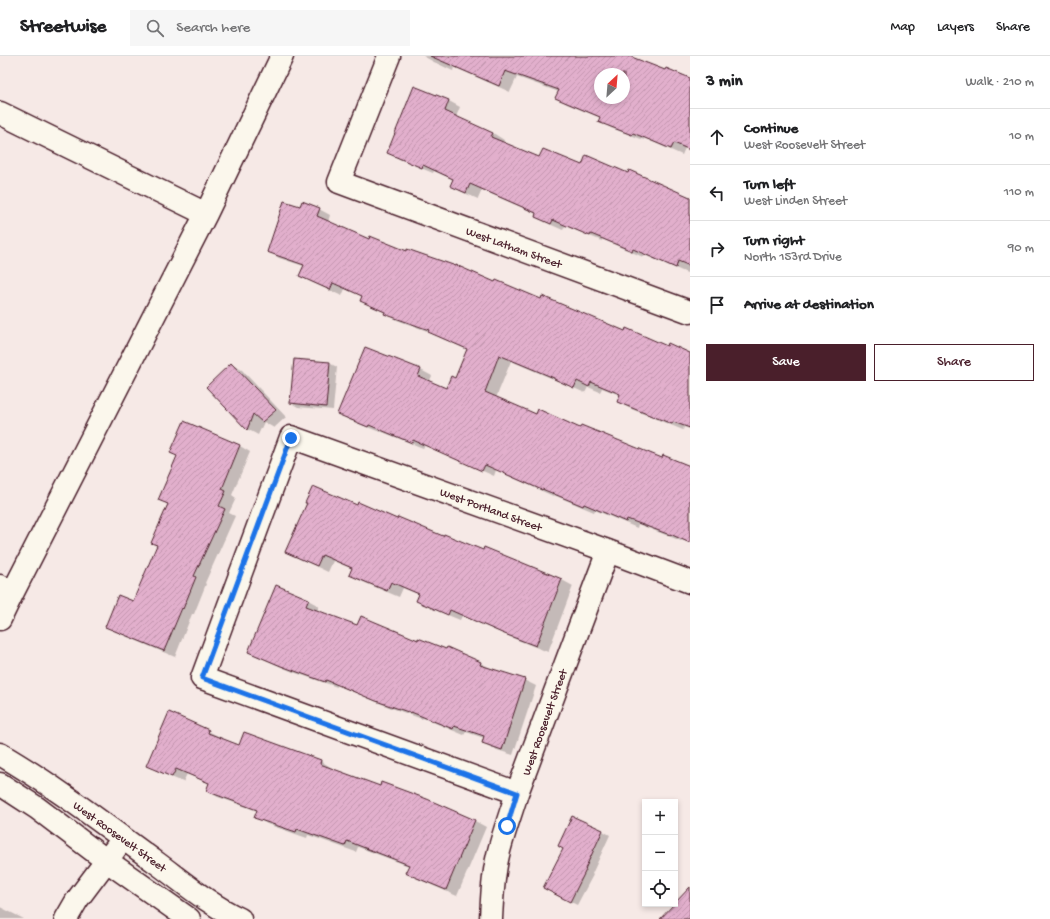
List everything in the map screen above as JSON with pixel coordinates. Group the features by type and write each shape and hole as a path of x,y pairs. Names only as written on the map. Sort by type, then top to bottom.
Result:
{"street":[{"path":"0,619 6,589 206,214 282,56"},
{"name":"West Latham Street","path":"389,56 339,182 690,312"},
{"path":"0,113 206,214"},
{"name":"West Portland Street","path":"517,793 202,678 291,438 608,551 690,582"},
{"name":"West Roosevelt Street","path":"491,919 492,893 498,856 517,793 608,551"},
{"name":"West Roosevelt Street","path":"0,754 38,778 214,905 240,919"},
{"path":"0,784 37,808 107,861 189,919"},
{"path":"66,919 77,900 123,838"}],"building":[{"path":"430,56 629,56 665,70 666,68 690,78 690,150 674,143 671,149 633,133 632,135 598,122 600,117 555,98 559,90 505,71 499,86"},
{"path":"414,86 449,100 445,111 493,133 491,137 539,157 543,149 582,165 586,155 628,173 629,170 690,197 690,266 678,261 676,268 633,249 632,251 591,234 590,236 553,220 551,224 535,217 536,213 470,184 466,193 450,186 453,179 423,165 422,168 387,153"},
{"path":"284,201 300,206 302,201 320,208 317,216 369,239 370,236 407,251 407,249 456,265 495,282 496,280 541,299 542,296 625,331 626,328 667,346 668,343 690,353 690,428 673,422 672,424 617,402 620,394 591,382 589,387 577,381 574,388 499,355 485,392 536,414 538,409 580,428 581,425 662,458 663,455 690,466 690,543 670,534 627,519 626,522 584,504 583,506 485,465 482,471 413,440 412,443 369,425 368,427 337,414 365,347 421,369 418,376 446,388 451,376 455,378 467,349 428,332 429,330 384,314 385,312 360,301 362,296 333,283 330,290 299,276 304,265 267,252"},
{"path":"294,359 330,362 326,407 290,403"},
{"path":"231,363 276,410 262,422 253,414 247,430 206,387"},
{"path":"184,421 240,445 222,489 226,491 219,506 225,509 194,576 196,577 164,651 105,627 118,595 133,601 157,545 151,543 168,504 158,500 177,456 170,453"},
{"path":"313,486 357,505 358,502 397,519 398,517 443,536 444,534 483,550 484,547 562,579 536,646 450,610 448,615 416,601 419,594 391,582 387,591 349,575 352,568 322,555 317,566 285,552"},
{"path":"276,585 309,599 306,606 357,625 361,616 418,640 418,638 446,649 447,647 481,662 480,665 525,679 502,750 482,743 484,736 454,726 453,729 411,712 376,701 326,680 325,682 281,666 248,652"},
{"path":"169,712 209,730 208,733 239,745 244,732 321,760 320,764 380,786 381,782 427,799 475,820 446,890 405,873 409,865 347,841 345,846 297,829 296,832 254,818 257,810 206,791 209,783 176,769 172,777 146,766"},
{"path":"572,816 603,830 585,869 586,870 570,902 543,888 563,849 558,846"},
{"path":"690,887 690,919 660,919 671,907 678,907 678,900"}],"route":[{"path":"291,438 202,678 517,793 507,826"}]}
